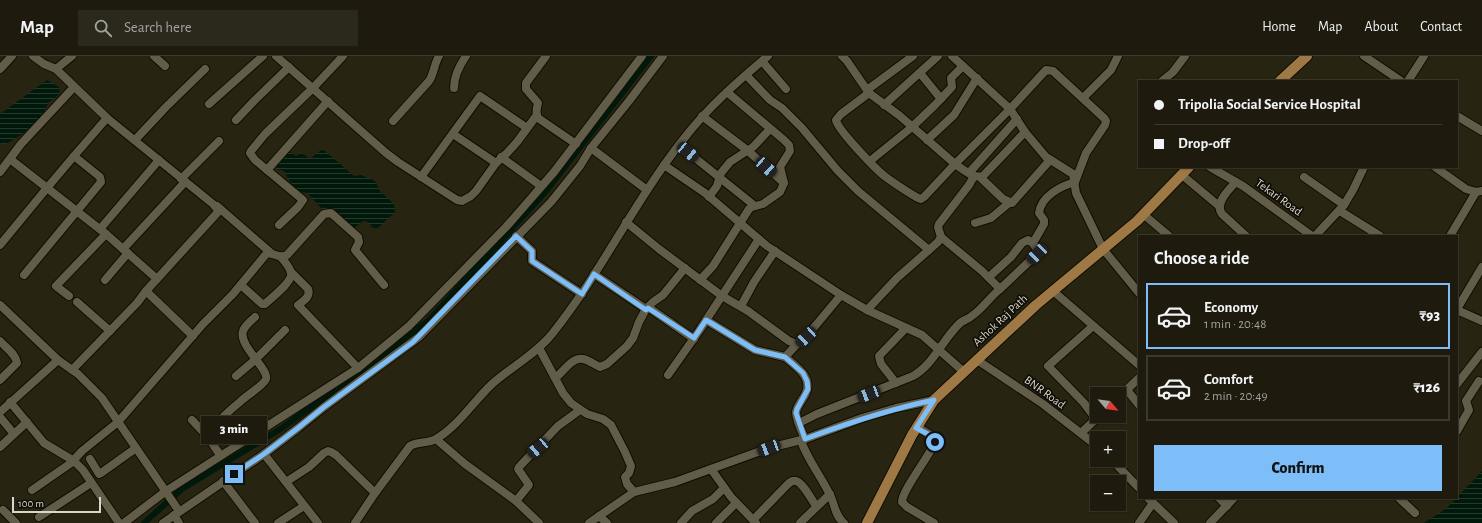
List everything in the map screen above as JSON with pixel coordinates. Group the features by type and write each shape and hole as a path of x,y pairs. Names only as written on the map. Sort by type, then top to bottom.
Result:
{"main road":[{"path":"1281,80 1307,56"},
{"name":"Ashok Raj Path","path":"867,523 916,428 934,400 1053,291 1143,214 1188,168"}],"street":[{"path":"0,69 12,56"},
{"path":"33,56 44,64 56,69 107,118 216,206 271,253 281,257 291,272 308,289 308,297 298,305 358,368"},
{"path":"56,69 72,56"},
{"path":"154,56 165,66"},
{"path":"209,104 263,56"},
{"path":"276,56 386,153 421,178 457,200 462,201 476,191 498,160 512,149 537,115 538,103 528,92 525,85 546,56"},
{"path":"279,225 298,207 303,200 252,156 251,151 269,130 313,88 343,56"},
{"path":"393,121 432,78 439,56"},
{"path":"454,88 456,73 466,56"},
{"path":"124,523 220,455 358,368 413,322 506,227 576,144 642,56"},
{"path":"163,523 264,454 419,336 550,202 580,166 591,148 663,56"},
{"path":"842,56 868,92 955,164 974,175 1009,203"},
{"path":"913,56 841,114 836,120 836,123 846,136 886,177 921,199 1010,109 1044,72 1049,69 1083,98 1106,121 1103,129 1092,142 1083,158 1075,182"},
{"path":"884,105 938,56"},
{"path":"952,56 1010,109 1025,132 1042,153 1050,160 1073,174 1076,193 1103,249 1138,291"},
{"path":"1083,98 1111,70 1118,56"},
{"path":"1163,80 1173,72 1185,56"},
{"path":"1364,56 1400,80"},
{"path":"1409,80 1424,56"},
{"path":"355,523 410,446 416,443 429,442 436,439 450,428 505,373 539,348 552,335 582,294 664,164 702,116 765,59 786,89"},
{"path":"870,161 912,127 941,99 952,87 951,78 963,66"},
{"path":"236,120 289,67"},
{"path":"135,140 205,69"},
{"path":"920,73 941,99"},
{"path":"746,75 762,93 782,108 802,128 838,171 858,191 929,250"},
{"path":"927,140 954,115 976,78"},
{"path":"0,172 21,144 74,86"},
{"path":"700,280 713,266 749,209 764,204 777,196 783,188 784,183 780,167 788,155 790,148 784,140 727,92"},
{"path":"421,178 480,96 527,128"},
{"path":"267,170 328,101"},
{"path":"537,115 541,120 576,144"},
{"path":"702,116 747,150 784,183"},
{"path":"1458,117 1482,131"},
{"path":"0,245 107,118"},
{"path":"1000,289 989,277 941,238 938,227 969,185 974,175 1017,120"},
{"path":"709,197 717,186 719,178 734,158 757,143 770,129"},
{"path":"974,175 983,176 1025,132"},
{"path":"453,134 541,186"},
{"path":"105,280 125,251 183,180 219,141"},
{"path":"679,145 755,206"},
{"path":"591,148 647,190"},
{"path":"24,275 102,180 74,156"},
{"path":"10,159 103,231 157,279"},
{"path":"69,296 56,286 103,231 159,160"},
{"path":"975,223 991,218 1009,203 1014,202 1050,160"},
{"path":"664,164 709,197 740,224 775,251 841,295 867,310 922,335 964,372"},
{"name":"Tekari Road","path":"1212,168 1264,200 1313,235"},
{"path":"1315,235 1342,208 1364,168"},
{"path":"1436,168 1466,189 1479,192 1451,235"},
{"path":"1182,175 1219,206"},
{"path":"1304,177 1379,235"},
{"path":"1033,243 1044,224 1044,218 1040,213 1041,207 1054,192 1062,186 1075,182"},
{"path":"1236,182 1228,191 1219,206 1220,213 1245,235"},
{"path":"72,370 137,303 146,291 218,212 216,206"},
{"path":"281,257 287,255 324,214 331,213 358,237 359,242 355,250 384,285"},
{"path":"1143,214 1168,235"},
{"path":"626,222 722,296 741,306 789,341 797,344"},
{"path":"516,236 532,251 532,261 582,294"},
{"path":"867,310 897,278 941,238"},
{"path":"668,375 759,239"},
{"path":"799,423 817,414 896,383 922,371 959,324 972,316 1037,254 1037,250 1033,243 1028,240 1022,242 1007,261 989,277"},
{"path":"741,306 754,282 775,251"},
{"path":"32,490 74,461 82,451 118,422 267,254 271,253"},
{"path":"1458,308 1482,266"},
{"path":"555,378 562,374 572,362 578,359 584,359 600,367 607,364 630,343 647,308 663,295 685,268"},
{"path":"241,285 262,304 265,304 288,282 291,277 291,272"},
{"path":"594,274 694,338"},
{"path":"146,291 193,336"},
{"path":"1053,291 1138,364"},
{"path":"785,357 818,325 841,295"},
{"path":"77,302 110,331"},
{"path":"0,305 58,360 72,370 102,398 173,502 179,523"},
{"path":"1458,310 1482,320"},
{"path":"208,437 210,430 264,382 266,378 266,374 242,337 242,332 245,327 255,317"},
{"path":"706,320 755,350 785,357 803,373 807,381 808,389 796,413 803,440 808,457 830,494 838,516 844,523"},
{"path":"1090,409 1048,366 1093,326"},
{"path":"896,383 881,364 880,356 906,328"},
{"path":"236,376 256,359 285,330"},
{"path":"0,341 12,353 17,363 0,380"},
{"path":"539,348 567,398 580,410 590,416 603,419 611,425 626,452 631,466 625,481 634,492"},
{"path":"1458,383 1482,352"},
{"path":"0,412 58,360"},
{"name":"BNR Road","path":"977,360 1043,404 1090,440"},
{"path":"1458,429 1469,410 1466,403 1467,398 1481,382 1467,372"},
{"path":"1138,379 1127,390 1138,404"},
{"path":"589,523 634,492 675,482 769,448 803,440 862,418 896,408 934,400"},
{"path":"10,402 44,443 74,461 83,470 120,523"},
{"path":"516,501 529,485 519,472 519,467 558,426 580,410"},
{"path":"0,417 14,434"},
{"path":"192,420 208,437 220,455"},
{"path":"0,447 27,422"},
{"path":"1081,433 1091,423"},
{"path":"916,428 932,436 935,442 905,493 902,502 907,507 934,523"},
{"path":"436,439 465,464 516,501 539,523"},
{"path":"90,459 99,474 101,474 136,448"},
{"path":"286,482 310,467 324,453 331,452 336,455 375,493"},
{"path":"264,454 318,523"},
{"path":"1119,467 1138,487"},
{"path":"710,469 724,488 754,522 787,485 794,480 803,486 816,506"},
{"path":"224,481 255,523"},
{"path":"39,517 91,483"},
{"path":"681,523 692,511 713,499 724,488"},
{"path":"800,523 830,494"},
{"path":"1220,499 1227,506"},
{"path":"1210,523 1233,499"},
{"path":"1400,499 1415,513"},
{"path":"1139,523 1151,500 1174,523"},
{"path":"716,523 736,502"},
{"path":"278,523 304,506"},
{"path":"3,510 16,523"},
{"path":"599,516 607,523"},
{"path":"832,523 838,516"}],"shaded area":[{"path":"47,80 59,87 60,94 49,102 40,119 21,135 6,144 0,143 0,114"},
{"path":"321,150 325,151 354,176 361,175 375,181 380,191 394,204 395,212 378,228 373,228 368,222 363,221 354,228 340,221 330,209 324,211 307,193 299,191 290,182 284,171 277,169 277,162 289,151 296,156 302,153 310,159"},
{"path":"1482,471 1482,523 1424,523 1447,508 1456,499 1458,499 1458,496"}],"waterway":[{"path":"144,523 182,489 282,428 428,321 547,190 651,56"}],"route":[{"path":"234,474 264,454 324,407 413,342 516,236 532,251 532,261 582,294 594,274 618,289 646,310 648,308 694,338 706,320 755,350 785,357 803,373 808,385 808,389 796,413 805,439 862,418 896,408 934,400 916,428 932,436 935,442"}]}
